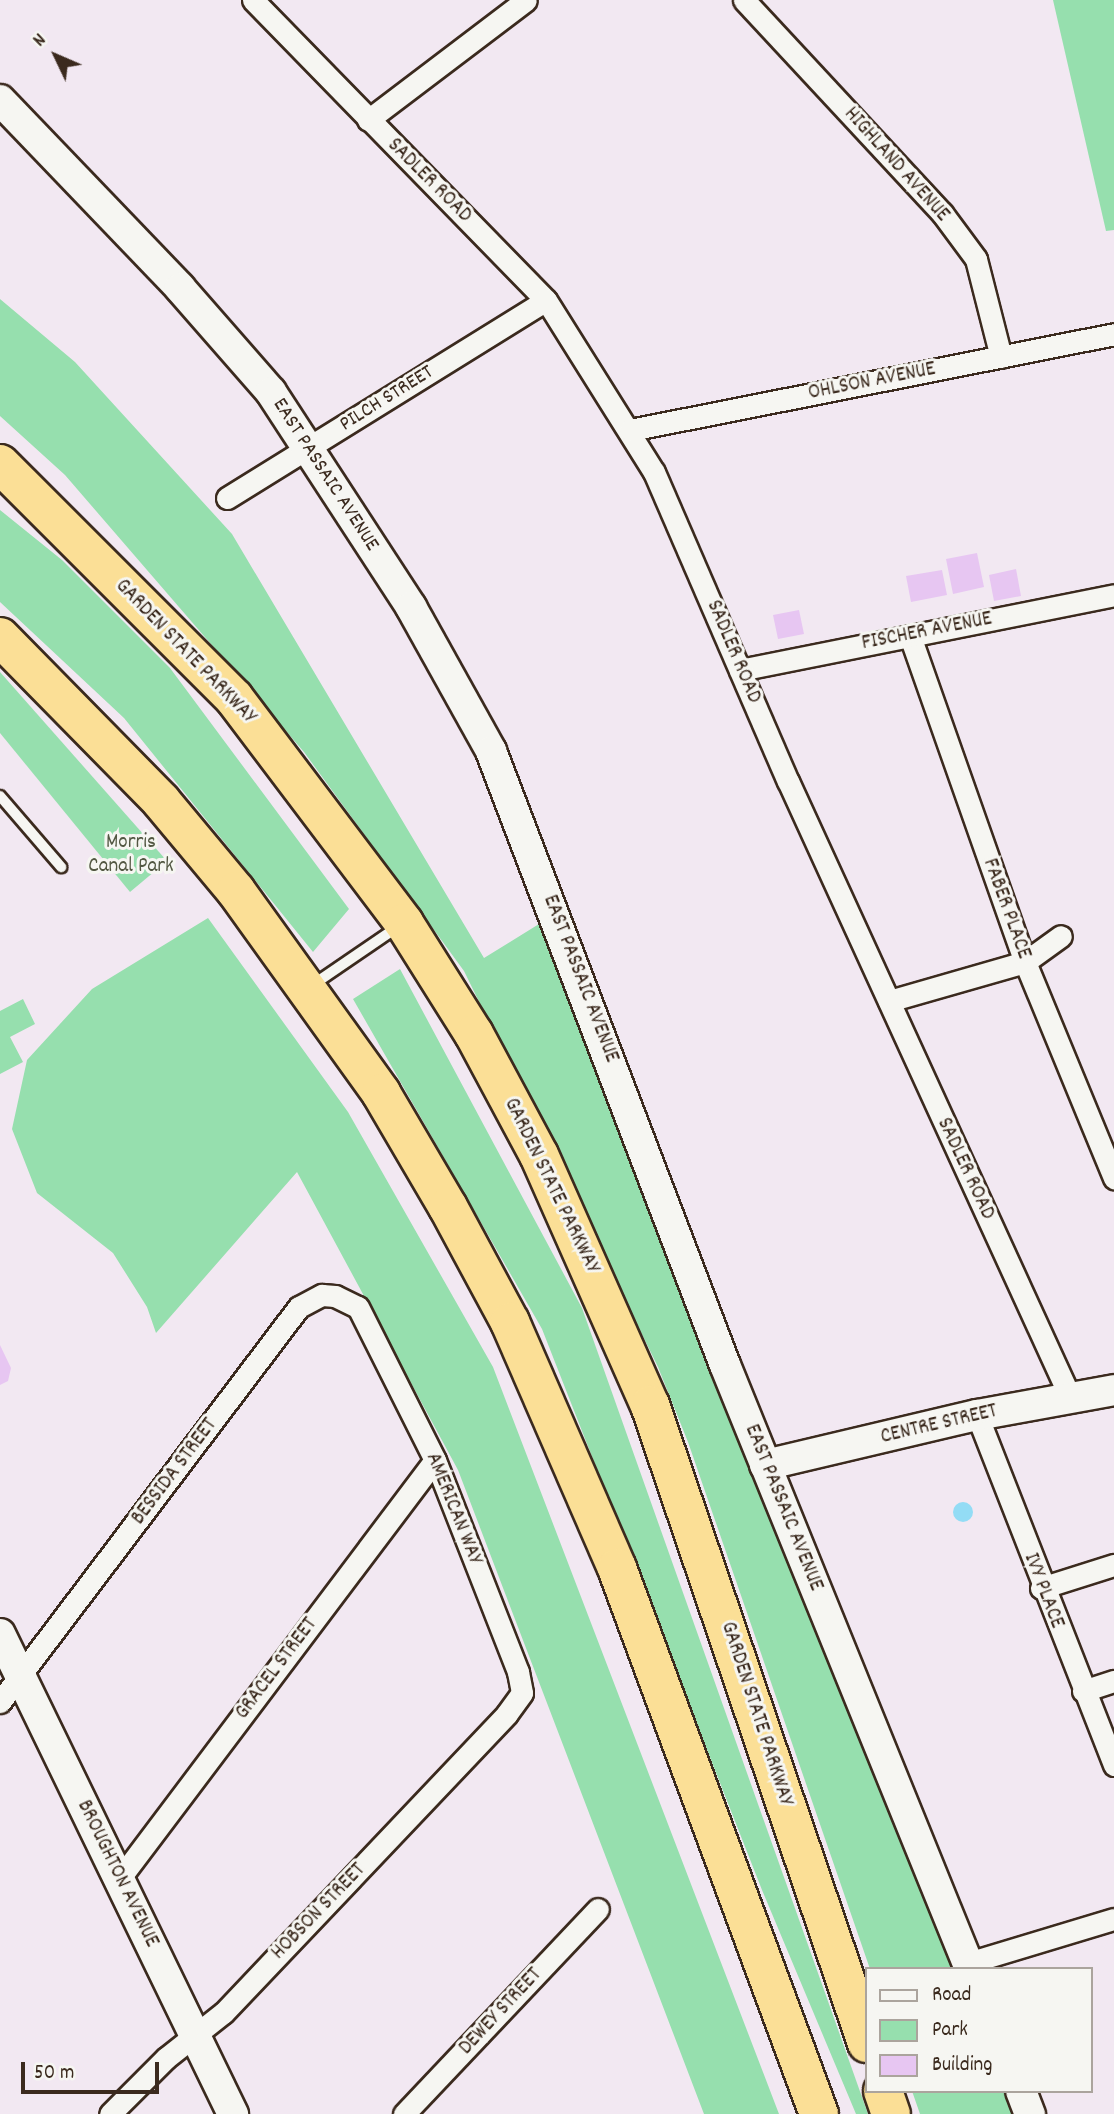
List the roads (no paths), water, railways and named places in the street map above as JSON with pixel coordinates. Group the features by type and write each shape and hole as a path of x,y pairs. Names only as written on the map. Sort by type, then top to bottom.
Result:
{"highway":[{"name":"GARDEN STATE PARKWAY","path":"0,464 234,698 404,923 474,1034 539,1155 650,1405 866,2040"},
{"path":"0,637 161,801 309,987 381,1093 448,1207 510,1322 565,1441 665,1695 818,2114"},
{"path":"885,2093 891,2114"}],"main road":[{"name":"EAST PASSAIC AVENUE","path":"0,100 229,341 310,447 411,607 491,751 765,1465 969,1966"},
{"name":"CENTRE STREET","path":"765,1465 977,1415 1114,1390"},
{"name":"BROUGHTON AVENUE","path":"0,1634 233,2114"},
{"path":"1022,2093 1030,2114"}],"street":[{"name":"SADLER ROAD","path":"253,0 546,300 630,430 654,472 888,1001 1070,1399"},
{"path":"368,120 526,0"},
{"name":"HIGHLAND AVENUE","path":"744,0 942,213 976,259 1001,357"},
{"name":"PILCH STREET","path":"227,498 546,300"},
{"name":"OHLSON AVENUE","path":"630,430 1114,334"},
{"name":"FISCHER AVENUE","path":"740,670 1114,595"},
{"name":"FABER PLACE","path":"910,636 1025,962 1114,1178"},
{"path":"888,1001 1025,962 1061,936"},
{"name":"BESSIDA STREET","path":"0,1702 299,1307 322,1295 335,1296 358,1307 367,1322"},
{"name":"AMERICAN WAY","path":"367,1322 435,1460 518,1672 518,1701"},
{"name":"IVY PLACE","path":"977,1415 1041,1588 1114,1765"},
{"name":"GRACEL STREET","path":"120,1878 435,1460"},
{"path":"1041,1588 1114,1565"},
{"path":"1083,1691 1114,1681"},
{"name":"HOBSON STREET","path":"110,2114 194,2035 223,2013 518,1701"},
{"name":"DEWEY STREET","path":"404,2114 598,1909"},
{"path":"969,1966 1114,1919"}],"lane":[{"path":"0,796 61,867"},
{"path":"309,987 404,923"}],"water":[{"path":"963,1502 970,1505 973,1512 970,1519 963,1522 956,1519 953,1512 956,1505"}],"park label":[{"name":"Morris Canal Park","path":"131,855"}]}
